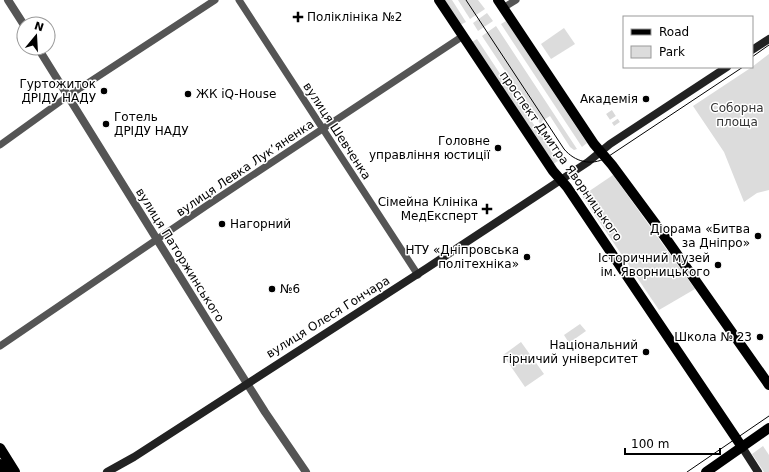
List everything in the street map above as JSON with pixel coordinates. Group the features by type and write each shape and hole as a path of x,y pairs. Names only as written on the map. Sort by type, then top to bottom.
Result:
{"main road":[{"name":"проспект Дмитра Яворницького","path":"439,0 553,172 567,187 758,472"},
{"path":"501,4 594,144 612,165 660,230 769,385"},
{"path":"753,49 769,39"},
{"path":"601,152 726,68"},
{"name":"вулиця Олеся Гончара","path":"107,472 134,457 247,383 418,275 601,152"},
{"path":"706,472 769,428"},
{"path":"0,448 15,472"},
{"path":"0,464 5,472"}],"street":[{"path":"8,0 18,16"},
{"path":"0,144 68,96 215,0"},
{"name":"вулиця Шевченка","path":"239,0 418,275"},
{"path":"501,4 516,0"},
{"name":"вулиця Левка Лукʼяненка","path":"0,346 206,206 463,36"},
{"name":"вулиця Паторжинського","path":"43,56 247,383 306,472"}],"green space":[{"path":"444,0 452,0 466,22 460,25"},
{"path":"458,0 478,0 485,9 470,19"},
{"path":"487,13 493,21 478,31 473,23"},
{"path":"506,21 587,143 582,147 501,24"},
{"path":"496,26 577,149 574,150 570,147 550,116 542,121 547,130 545,131 482,36"},
{"path":"564,28 575,44 551,59 541,44"},
{"path":"477,39 558,161 553,164 472,42"},
{"name":"Соборна площа","path":"769,54 769,190 757,193 744,202 724,152 693,106 750,68 753,68 753,66"},
{"path":"613,175 695,289 659,310 582,196"},
{"path":"580,324 586,331 569,343 564,335"},
{"path":"521,342 544,374 525,387 503,355"},
{"path":"763,446 769,455 769,472 764,472 752,454"}],"tunnel":[{"path":"609,112 617,124"}],"tram line":[{"path":"466,0 564,149 578,160 595,162 606,158 741,68"},
{"path":"753,56 769,45"},
{"path":"687,472 769,416"},
{"path":"0,453 12,472"}],"place":[{"name":"Поліклініка №2","path":"298,17"},
{"name":"Гуртожиток ДРІДУ НАДУ","path":"104,91"},
{"name":"ЖК iQ-House","path":"188,94"},
{"name":"Академія","path":"646,99"},
{"name":"Готель ДРІДУ НАДУ","path":"106,124"},
{"name":"Головне управління юстиції","path":"498,148"},
{"name":"Сімейна Клініка МедЕксперт","path":"487,209"},
{"name":"Нагорний","path":"222,224"},
{"name":"Діорама «Битва за Дніпро»","path":"758,236"},
{"name":"НТУ «Дніпровська політехніка»","path":"527,257"},
{"name":"Історичний музей ім. Яворницького","path":"718,265"},
{"name":"№6","path":"272,289"},
{"name":"Школа № 23","path":"760,337"},
{"name":"Національний гірничий університет","path":"646,352"}]}
